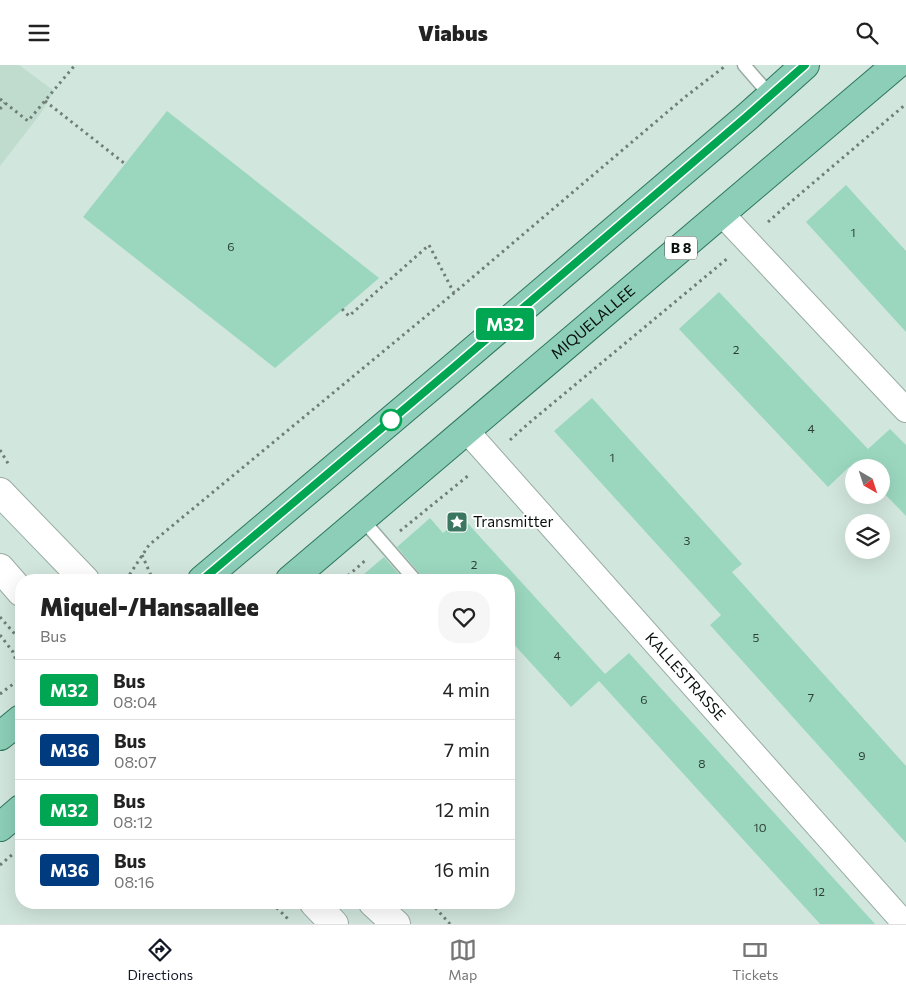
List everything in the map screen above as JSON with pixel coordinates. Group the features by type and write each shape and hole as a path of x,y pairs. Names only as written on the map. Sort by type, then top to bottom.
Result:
{"main road":[{"path":"209,574 462,361 805,65"},
{"name":"MIQUELALLEE","path":"297,574 896,65"},
{"path":"0,492 79,574"},
{"path":"0,569 15,585"},
{"path":"0,736 15,724"},
{"path":"0,827 15,814"},
{"path":"320,909 334,924"},
{"path":"380,909 396,924"}],"street":[{"path":"721,213 906,410"},
{"name":"KALLESTRASSE","path":"466,431 905,924"}],"lane":[{"path":"744,65 770,95"},
{"path":"362,519 410,574"}],"path":[{"path":"0,99 28,121 75,65"},
{"path":"130,574 149,545 454,293 685,97 726,65"},
{"path":"45,101 124,163"},
{"path":"0,109 5,103"},
{"path":"764,226 906,104"},
{"path":"342,309 349,316 429,245 454,293"},
{"path":"509,442 529,423 734,253"},
{"path":"350,574 469,475"},
{"path":"142,555 150,574"},
{"path":"0,617 15,634"},
{"path":"0,635 13,652 15,658"},
{"path":"0,694 15,681"},
{"path":"278,909 292,924"},
{"path":"436,909 450,924"}],"shaded area":[{"path":"0,65 19,65 54,91 41,113 0,166"}],"building":[{"path":"167,111 379,278 275,368 83,217"},
{"path":"846,185 906,251 906,332 806,222"},
{"path":"719,292 868,449 890,429 906,445 906,516 890,499 890,459 845,459 845,471 828,487 679,329"},
{"path":"592,398 742,564 732,572 906,766 906,843 710,625 721,615 554,431"},
{"path":"462,517 514,574 420,574 397,547 430,518 443,533"},
{"path":"384,557 399,574 364,574"},
{"path":"515,575 605,674 629,653 875,924 820,924 599,681 571,707 515,646"}],"bus line":[{"name":"M32","path":"209,574 454,367 805,65"}],"place":[{"name":"Transmitter","path":"457,522"}]}
